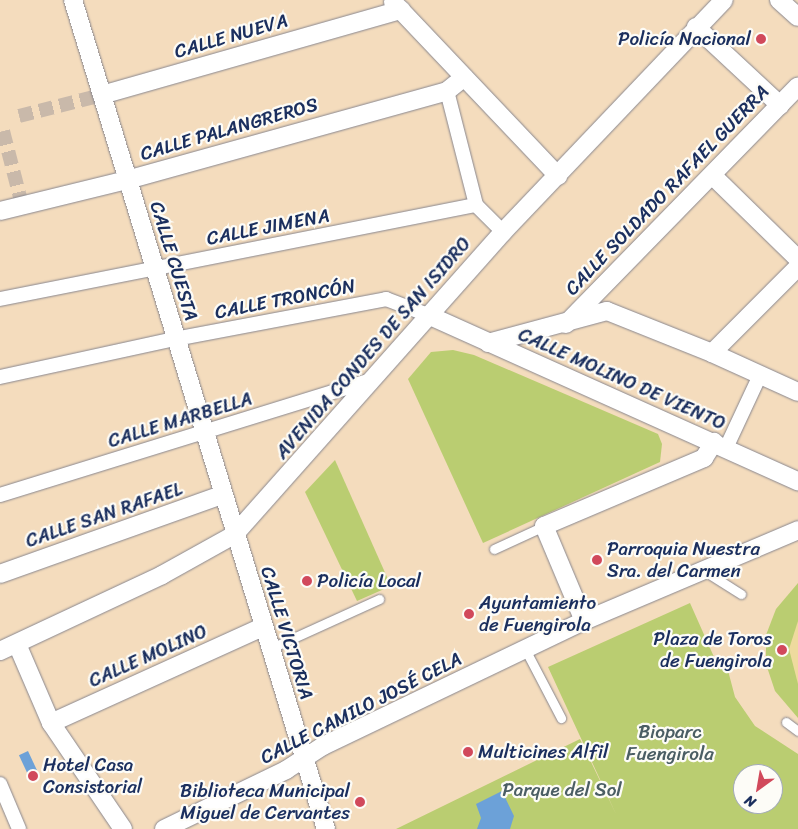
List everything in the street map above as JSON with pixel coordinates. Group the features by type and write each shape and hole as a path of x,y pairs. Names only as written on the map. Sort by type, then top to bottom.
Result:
{"street":[{"name":"CALLE CUESTA","path":"73,0 234,535"},
{"name":"AVENIDA CONDES DE SAN ISIDRO","path":"0,651 162,575 234,535 503,232 558,176 696,27 724,0"},
{"path":"779,0 798,17"},
{"name":"CALLE NUEVA","path":"102,95 396,5"},
{"path":"396,5 558,176"},
{"path":"696,27 780,105"},
{"name":"CALLE PALANGREROS","path":"0,211 127,180 447,91 464,77"},
{"name":"CALLE SOLDADO RAFAEL GUERRA","path":"537,365 536,346 713,176 798,86"},
{"path":"447,91 476,205 503,232"},
{"path":"713,176 798,259"},
{"name":"CALLE JIMENA","path":"0,298 476,205"},
{"path":"712,353 798,267"},
{"name":"CALLE TRONCÓN","path":"0,378 175,339 386,299 428,315"},
{"path":"488,344 607,311 712,353 798,392"},
{"name":"CALLE MOLINO DE VIENTO","path":"428,315 488,344 798,481"},
{"path":"584,620 544,526 704,458 720,445 760,374"},
{"name":"CALLE MARBELLA","path":"0,495 372,380"},
{"name":"CALLE SAN RAFAEL","path":"0,574 222,495"},
{"name":"CALLE CAMILO JOSÉ CELA","path":"164,829 304,759 322,746 584,620 798,530"},
{"name":"CALLE VICTORIA","path":"234,535 326,829"},
{"name":"CALLE MOLINO","path":"51,723 263,627"},
{"path":"17,644 51,723 123,829"},
{"path":"0,784 19,829"}],"lane":[{"path":"494,549 544,526"},
{"path":"703,570 741,594"},
{"path":"269,649 379,599"},
{"path":"525,649 561,718"},
{"path":"786,722 798,731"}],"green space":[{"path":"453,350 474,355 658,434 662,444 660,462 483,543 408,379 431,352"},
{"path":"335,460 391,586 357,601 305,492"},
{"name":"Plaza de Toros de Fuengirola","path":"798,583 798,718 775,691 766,664 766,635 776,609"},
{"name":"Bioparc Fuengirola","path":"690,603 718,666 726,663 735,697 755,726 798,754 798,829 396,829 580,739 616,814 548,667"}],"sand":[{"path":"798,621 798,684 789,649"}],"water":[{"path":"28,751 37,770 28,774 19,755"},
{"path":"502,791 514,816 510,829 477,829 481,818 476,804"}],"tunnel":[{"path":"19,116 102,95"},
{"path":"3,131 22,205"}],"place":[{"name":"Policía Nacional","path":"761,39"},
{"name":"Parroquia Nuestra Sra. del Carmen","path":"597,560"},
{"name":"Policía Local","path":"307,581"},
{"name":"Ayuntamiento de Fuengirola","path":"469,614"},
{"name":"Plaza de Toros de Fuengirola","path":"782,650"},
{"name":"Multicines Alfil","path":"468,752"},
{"name":"Hotel Casa Consistorial","path":"33,776"},
{"name":"Biblioteca Municipal Miguel de Cervantes","path":"360,802"}],"park label":[{"name":"Parque del Sol","path":"562,790"}]}
